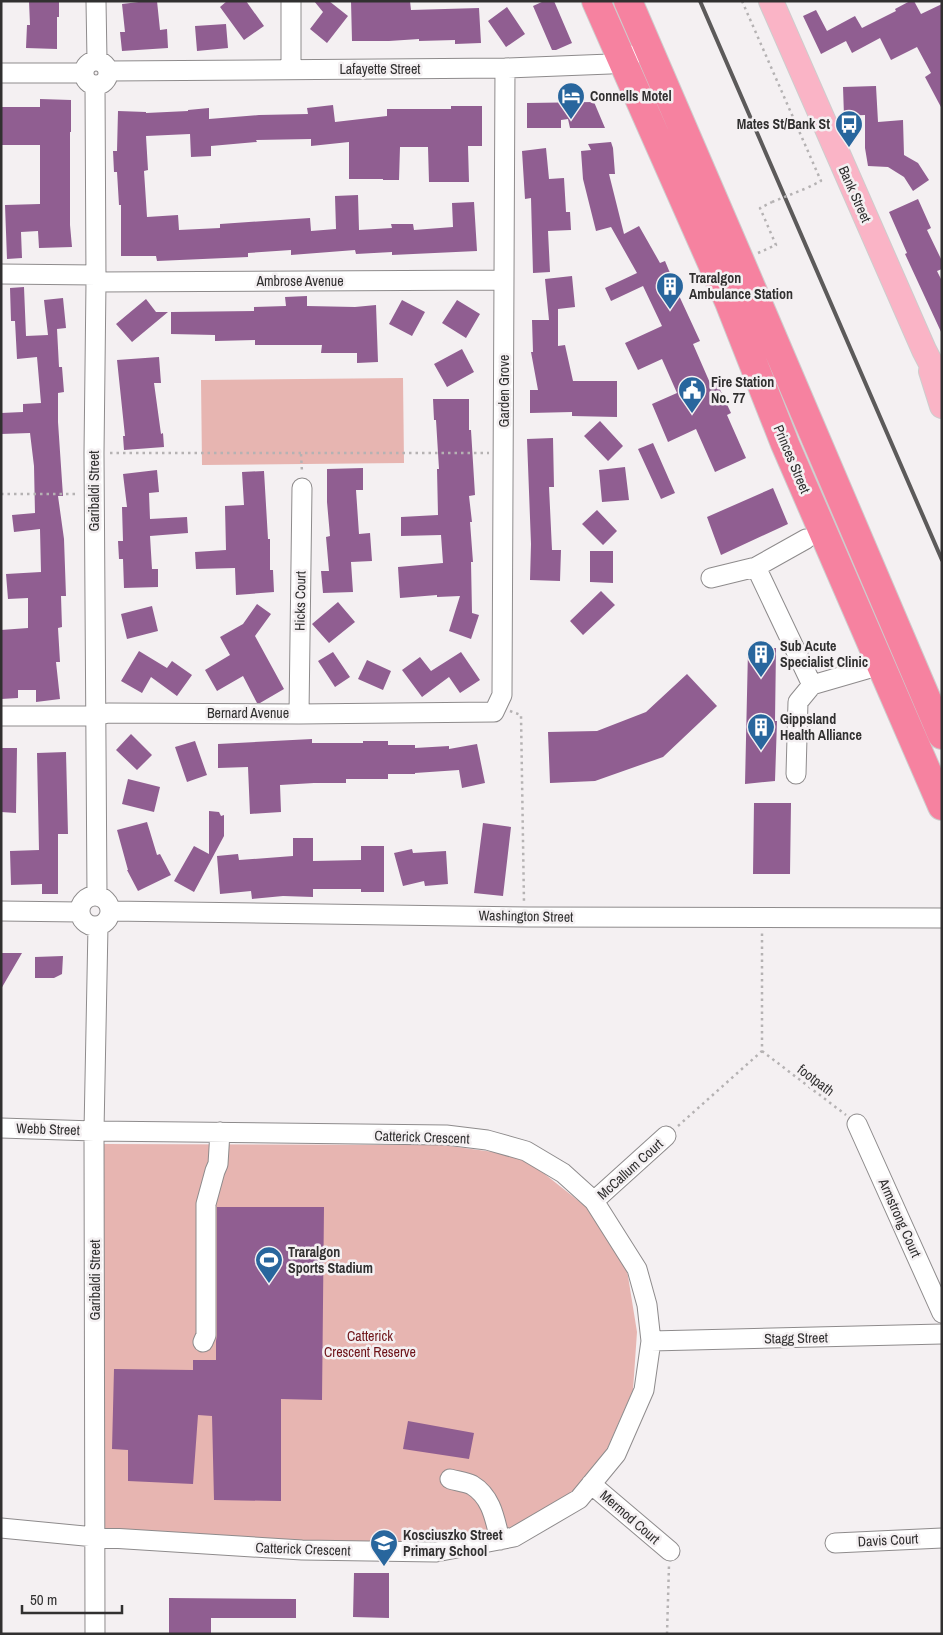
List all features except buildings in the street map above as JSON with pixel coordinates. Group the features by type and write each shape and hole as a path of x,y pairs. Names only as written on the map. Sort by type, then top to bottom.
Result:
{"highway":[{"name":"Princes Street","path":"596,1 729,302 785,444 942,806"},
{"path":"628,1 942,735"}],"main road":[{"name":"Bank Street","path":"771,1 933,350 942,385"},
{"path":"933,350 942,406"}],"street":[{"name":"Garibaldi Street","path":"96,1 94,494 97,896"},
{"path":"291,1 291,69"},
{"name":"Lafayette Street","path":"1,73 505,68 610,64 648,49"},
{"name":"Garden Grove","path":"496,709 502,695 505,68"},
{"name":"Ambrose Avenue","path":"1,274 96,278 504,280"},
{"name":"Hicks Court","path":"299,714 302,488"},
{"path":"711,578 756,567 806,539"},
{"path":"756,567 812,685"},
{"path":"796,774 798,702 812,685 881,665"},
{"name":"Bernard Avenue","path":"1,716 96,716 108,713 299,714 496,709"},
{"path":"97,896 106,901 110,911 107,921 92,927 83,922 79,912 82,902 87,898 97,896"},
{"path":"1,911 79,912"},
{"name":"Washington Street","path":"110,911 524,917 942,918"},
{"name":"Garibaldi Street","path":"95,1634 94,1131 98,926"},
{"name":"Armstrong Court","path":"858,1124 942,1313"},
{"name":"Webb Street","path":"1,1128 94,1131"},
{"name":"Catterick Crescent","path":"1,1528 95,1538 302,1550 436,1552 514,1538 579,1499 616,1454 644,1390 651,1341 647,1305 637,1269 594,1201 563,1173 526,1151 487,1140 446,1135 94,1131"},
{"path":"203,1342 206,1335 206,1204 218,1164 220,1132"},
{"name":"McCallum Court","path":"594,1201 666,1136"},
{"name":"Stagg Street","path":"651,1341 942,1334"},
{"path":"450,1479 471,1484 484,1494 494,1515 500,1540"},
{"name":"Mermod Court","path":"591,1484 670,1551"},
{"name":"Davis Court","path":"835,1543 942,1538"}],"path":[{"path":"742,1 821,181 760,208 776,245 758,253"},
{"path":"94,453 503,453"},
{"path":"1,494 94,494"},
{"path":"496,709 521,715 524,917"},
{"path":"666,1136 762,1051 762,918"},
{"name":"footpath","path":"762,1051 858,1124"},
{"path":"667,1634 670,1551"}],"green space":[{"path":"403,378 404,463 202,465 201,380"},
{"name":"Catterick Crescent Reserve","path":"103,1144 442,1145 522,1156 590,1210 627,1270 637,1332 633,1390 607,1449 573,1492 514,1528 436,1544 104,1540"}],"railway":[{"path":"700,1 942,560"}],"place":[{"name":"Connells Motel","path":"571,120"},
{"name":"Mates St/Bank St","path":"849,148"},
{"name":"Traralgon Ambulance Station","path":"670,310"},
{"name":"Fire Station No. 77","path":"692,414"},
{"name":"Sub Acute Specialist Clinic","path":"761,678"},
{"name":"Gippsland Health Alliance","path":"761,751"},
{"name":"Traralgon Sports Stadium","path":"269,1284"},
{"name":"Kosciuszko Street Primary School","path":"384,1567"}]}
